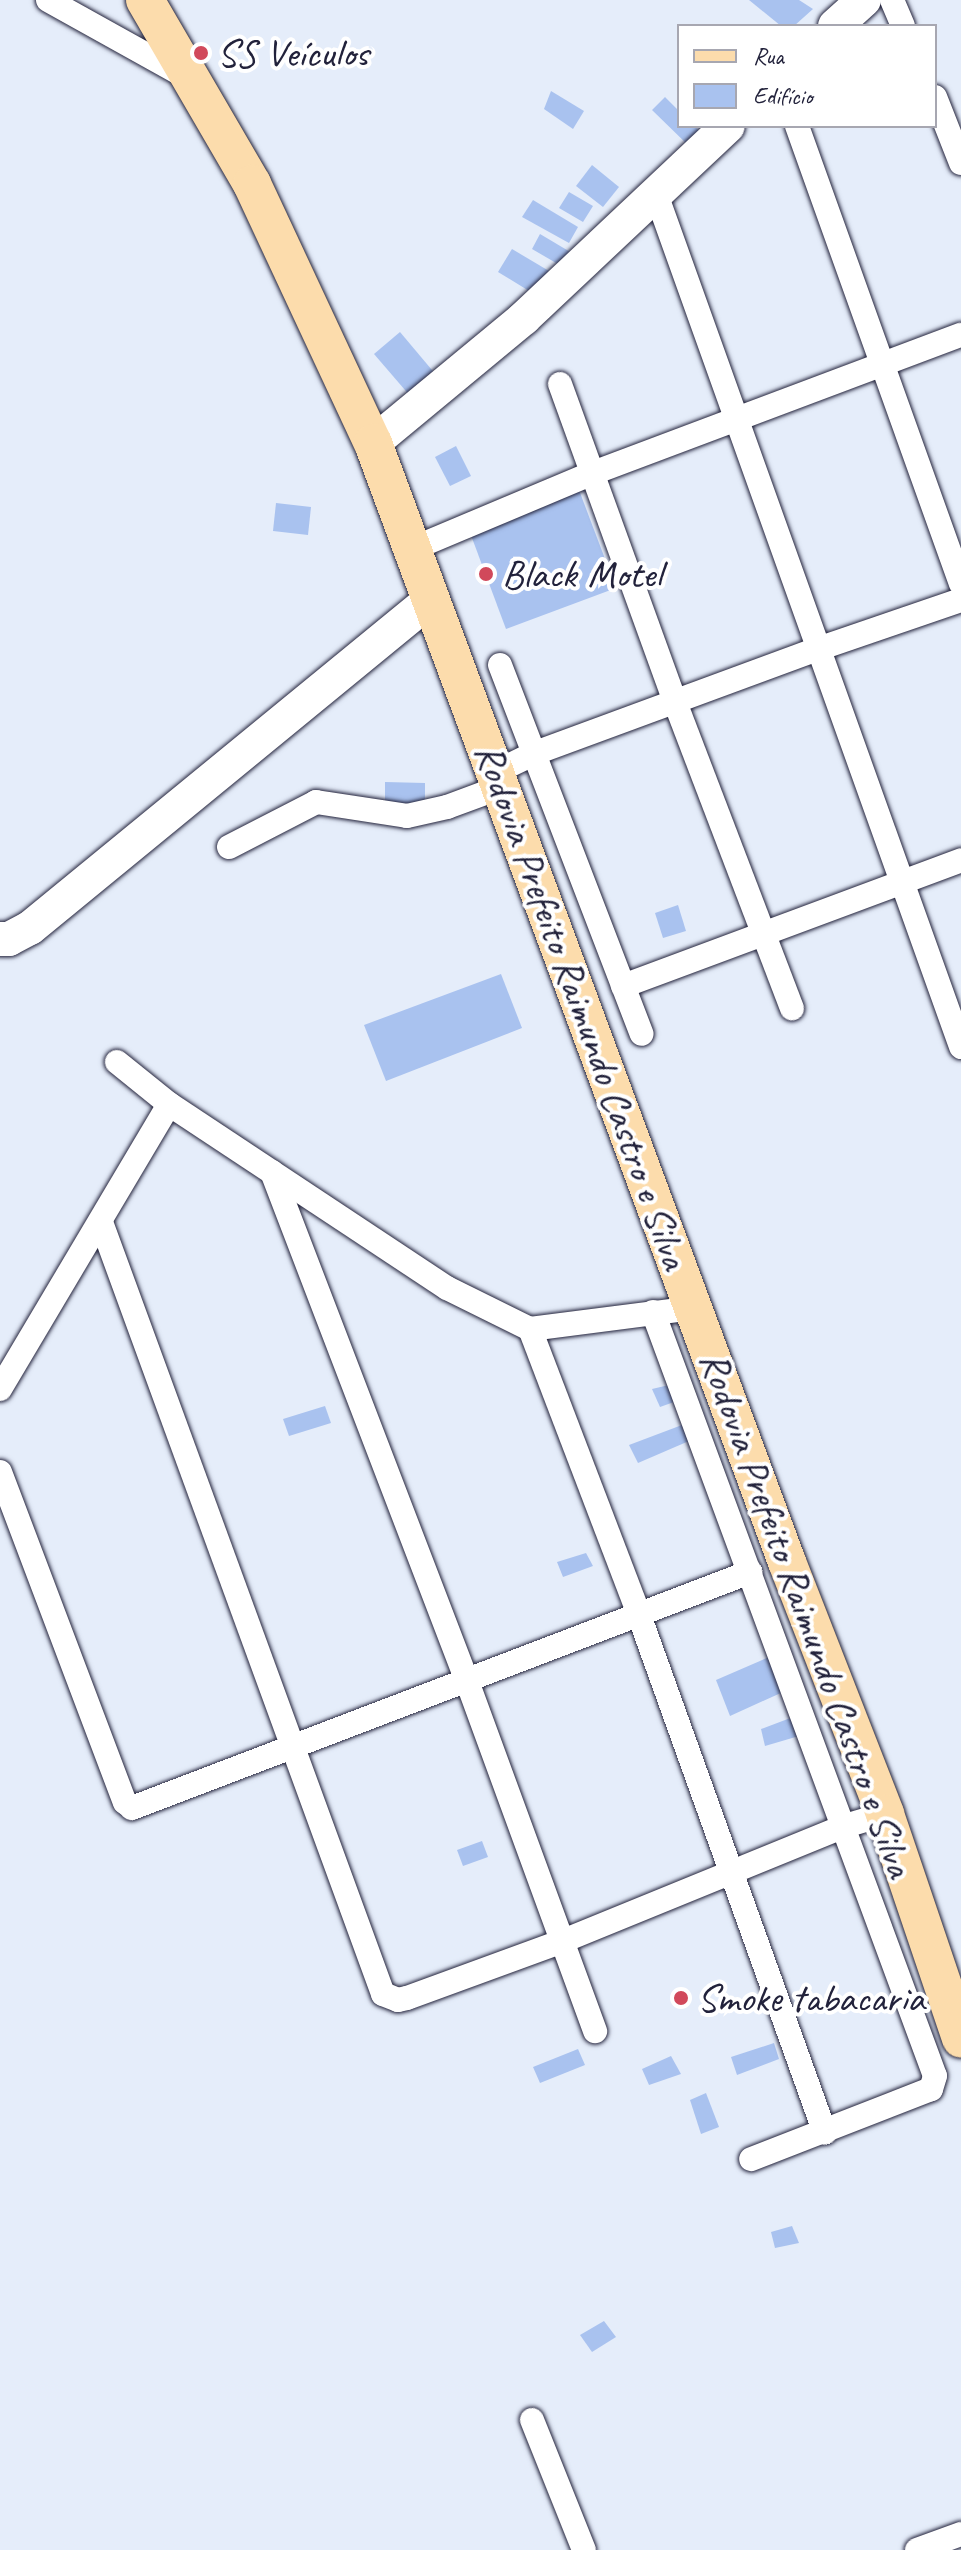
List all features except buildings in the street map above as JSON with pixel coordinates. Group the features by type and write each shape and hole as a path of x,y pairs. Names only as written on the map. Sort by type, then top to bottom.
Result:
{"main road":[{"name":"Rodovia Prefeito Raimundo Castro e Silva","path":"145,0 252,184 373,443 787,1562 885,1814 961,2038"}],"street":[{"path":"48,0 190,79"},
{"path":"837,24 864,0"},
{"path":"892,0 902,24"},
{"path":"947,108 961,163"},
{"path":"373,443 524,318 726,128"},
{"path":"798,128 961,584"},
{"path":"656,194 734,420 961,1047"},
{"path":"412,549 593,473 961,335"},
{"path":"560,384 675,702 792,1008"},
{"path":"229,847 316,802 407,816 447,807 498,779 535,753 961,600"},
{"path":"0,939 30,928 429,601"},
{"path":"500,665 642,1034"},
{"path":"623,986 961,860"},
{"path":"117,1062 169,1104 447,1288 530,1329 695,1308"},
{"path":"0,1389 169,1104"},
{"path":"272,1172 467,1681 595,2031"},
{"path":"101,1222 383,1994 398,2000 407,1998 563,1941 845,1826 885,1814"},
{"path":"653,1312 935,2076 931,2089 825,2133 751,2159"},
{"path":"530,1329 639,1615 825,2133"},
{"path":"0,1472 128,1806 137,1808 750,1572"},
{"path":"532,2420 584,2550"},
{"path":"917,2550 961,2534"}],"place":[{"name":"SS Veículos","path":"201,53"},
{"name":"Black Motel","path":"486,574"},
{"name":"Smoke tabacaria","path":"681,1998"}]}
